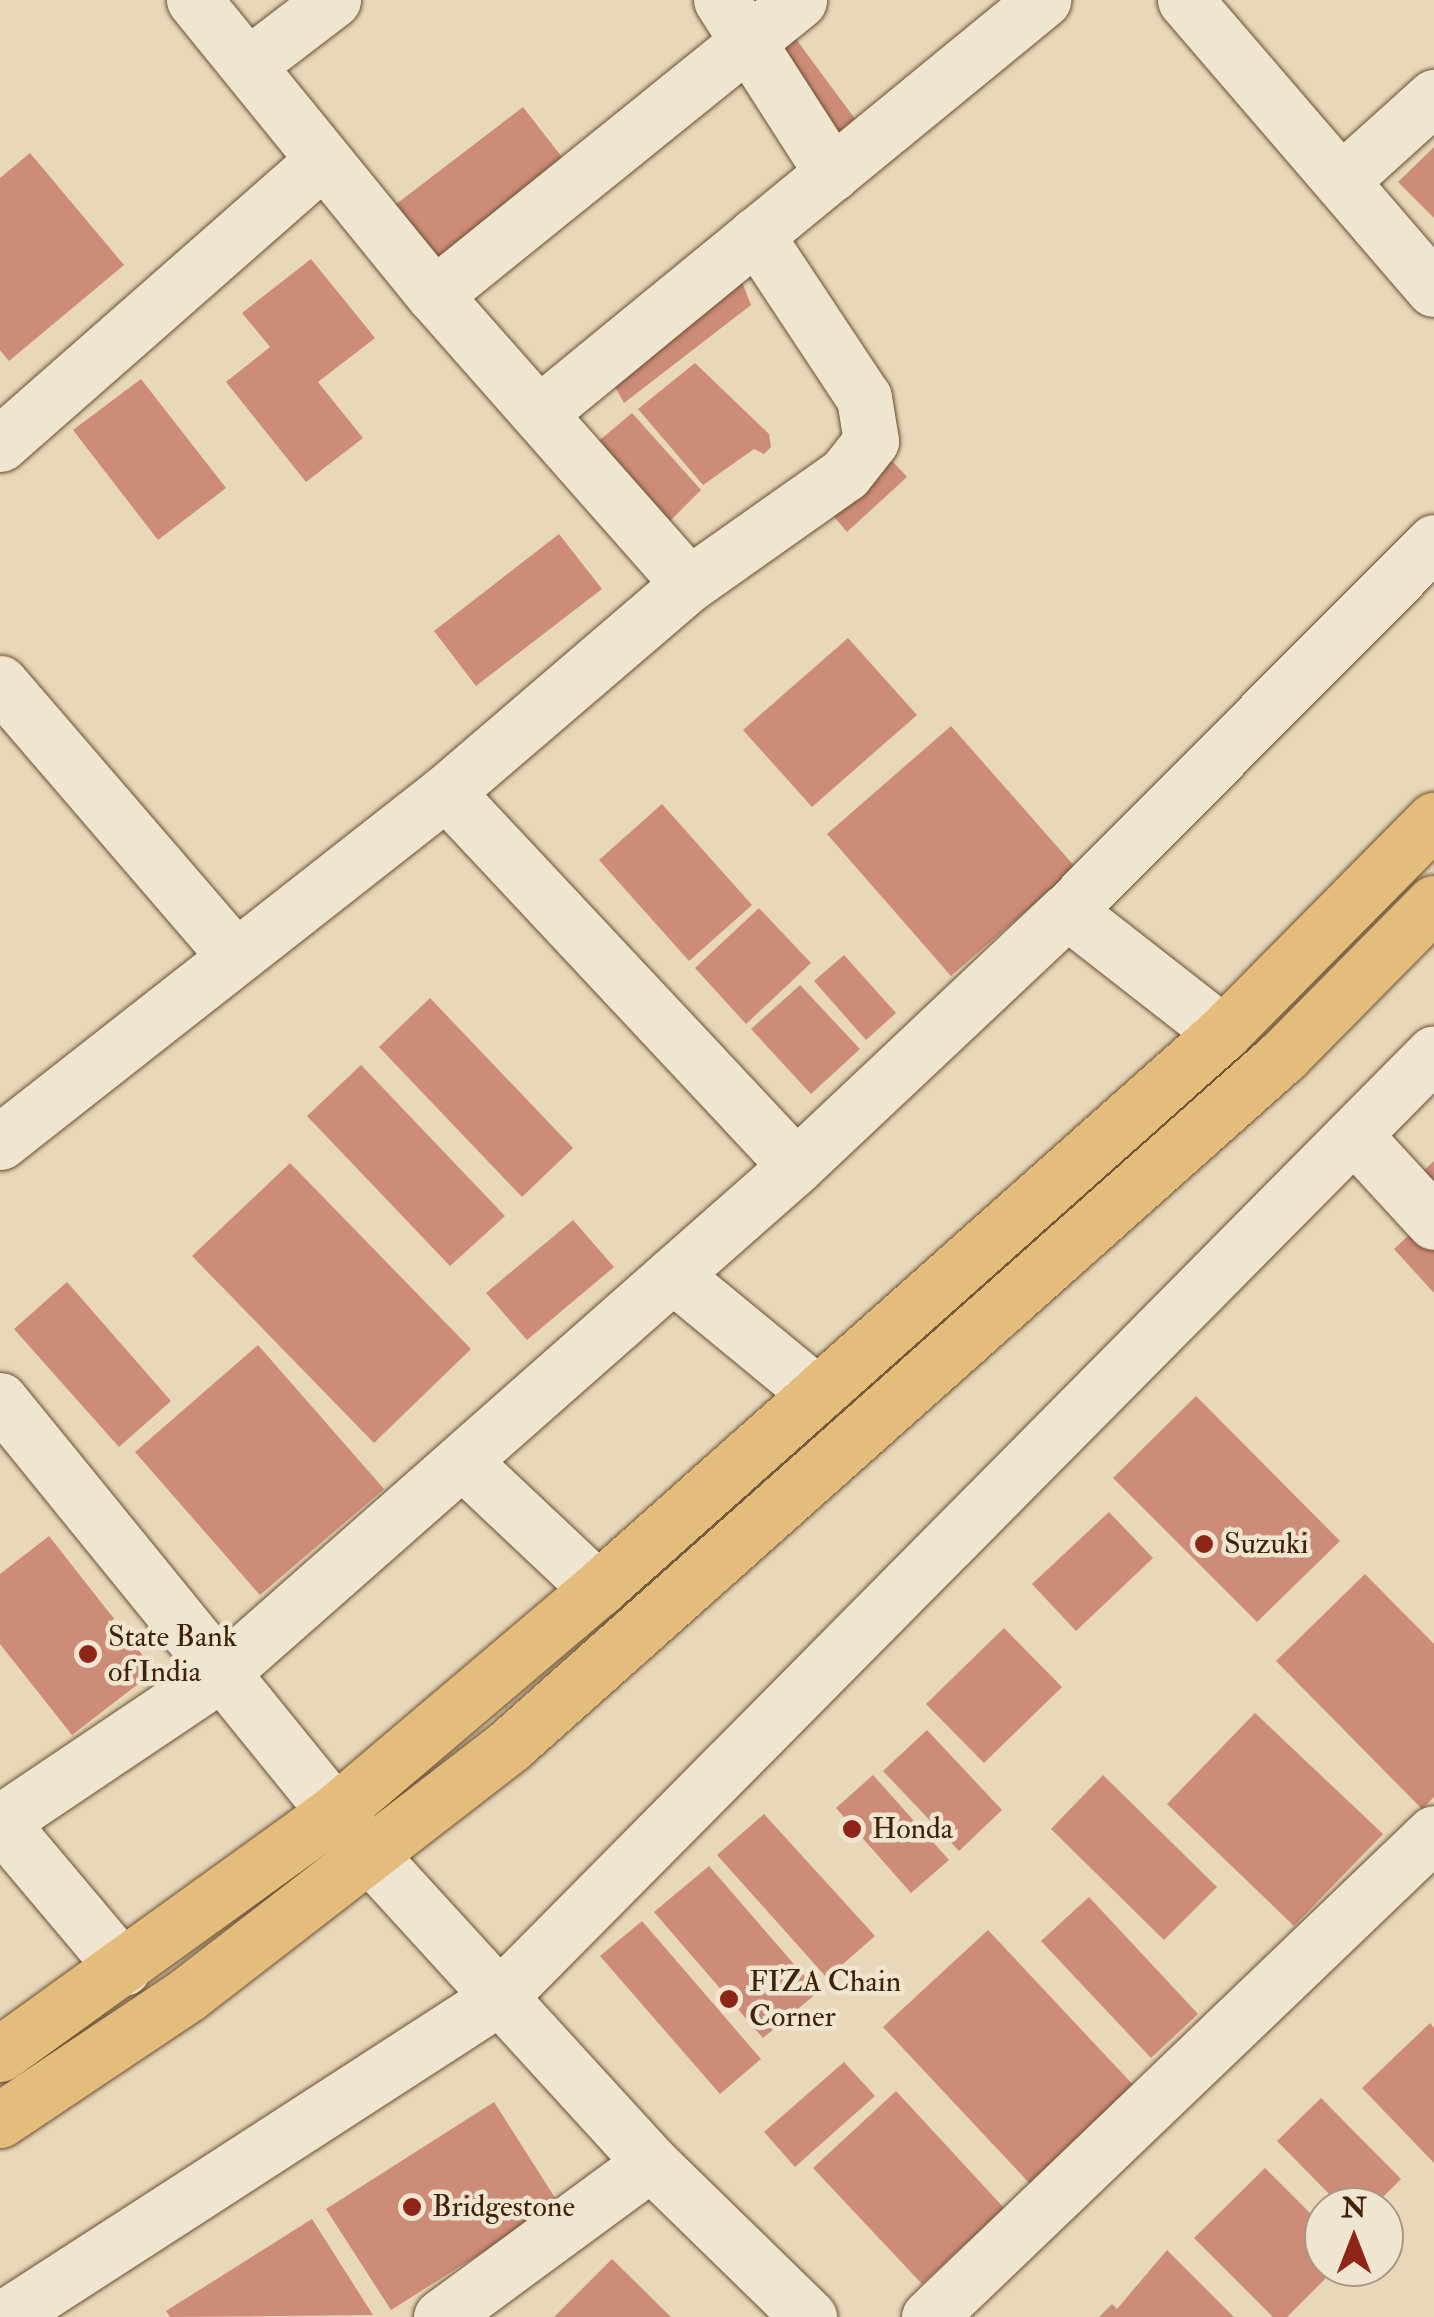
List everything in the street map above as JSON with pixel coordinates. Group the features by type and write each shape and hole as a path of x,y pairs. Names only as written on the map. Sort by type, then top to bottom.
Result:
{"main road":[{"path":"0,2054 334,1812 598,1589 1223,1033 1434,820"},
{"path":"0,2120 188,1994 511,1744 1283,1056 1434,903"}],"street":[{"path":"194,0 434,296 688,584"},
{"path":"248,65 333,0"},
{"path":"434,296 733,22 799,0"},
{"path":"539,413 1043,0"},
{"path":"1185,0 1434,289"},
{"path":"733,22 832,173"},
{"path":"1342,180 1434,97"},
{"path":"0,444 323,160"},
{"path":"0,1142 446,792 688,584 845,474 870,441 864,398 756,235"},
{"path":"123,1968 0,1822 220,1674 796,1166 1067,911 1434,542"},
{"path":"0,683 234,955"},
{"path":"446,792 796,1166"},
{"path":"1067,911 1223,1033"},
{"path":"4,2317 497,1999 1434,1052"},
{"path":"1354,1135 1434,1222"},
{"path":"673,1275 815,1392"},
{"path":"0,1400 369,1854 497,1999 651,2163 809,2317"},
{"path":"462,1461 598,1589"},
{"path":"929,2317 1434,1833"},
{"path":"440,2317 651,2163"}],"building":[{"path":"787,27 867,135 834,159 754,51"},
{"path":"523,107 565,161 437,259 395,205"},
{"path":"1434,147 1434,218 1398,182"},
{"path":"30,153 124,265 9,361 0,350 0,178"},
{"path":"311,259 375,338 318,382 363,438 306,482 226,382 270,347 242,313"},
{"path":"733,259 751,305 624,403 604,367"},
{"path":"695,363 769,434 771,447 764,454 754,449 703,485 638,409"},
{"path":"141,379 226,488 158,540 73,430"},
{"path":"632,413 701,490 665,526 594,445"},
{"path":"883,451 907,477 847,532 824,505"},
{"path":"559,534 602,589 476,686 434,631"},
{"path":"848,638 917,715 812,807 743,730"},
{"path":"951,726 1076,868 951,976 827,834"},
{"path":"662,804 752,905 689,961 599,860"},
{"path":"759,908 811,963 746,1024 695,968"},
{"path":"844,955 896,1013 866,1040 814,981"},
{"path":"800,985 860,1049 811,1094 751,1029"},
{"path":"430,998 573,1148 522,1197 379,1047"},
{"path":"361,1065 505,1216 450,1266 307,1116"},
{"path":"1434,1161 1434,1190 1420,1174"},
{"path":"290,1163 471,1349 374,1443 192,1256"},
{"path":"573,1220 614,1267 527,1340 486,1293"},
{"path":"1420,1225 1434,1240 1434,1293 1394,1249"},
{"path":"67,1282 171,1401 119,1447 14,1329"},
{"path":"258,1345 384,1489 260,1595 135,1452"},
{"path":"1196,1396 1340,1541 1257,1622 1113,1478"},
{"path":"1109,1512 1153,1558 1076,1631 1032,1584"},
{"path":"49,1536 155,1671 72,1735 0,1644 0,1574"},
{"path":"1365,1574 1434,1644 1434,1797 1422,1809 1276,1661"},
{"path":"1004,1628 1062,1687 984,1763 926,1704"},
{"path":"1255,1713 1383,1834 1294,1926 1167,1804"},
{"path":"927,1730 1002,1810 959,1851 883,1771"},
{"path":"873,1775 949,1860 911,1893 836,1808"},
{"path":"1103,1775 1217,1887 1164,1940 1051,1829"},
{"path":"764,1814 875,1936 827,1978 717,1855"},
{"path":"709,1866 818,1992 763,2038 654,1912"},
{"path":"1089,1897 1198,2014 1151,2058 1041,1941"},
{"path":"642,1921 761,2059 720,2094 600,1956"},
{"path":"988,1930 1137,2089 1032,2186 883,2027"},
{"path":"1430,2023 1434,2028 1434,2163 1362,2088"},
{"path":"844,2062 875,2096 795,2167 764,2132"},
{"path":"896,2091 1004,2208 922,2284 813,2168"},
{"path":"1321,2098 1401,2179 1393,2187 1322,2187 1277,2141"},
{"path":"494,2102 559,2204 391,2310 326,2209"},
{"path":"1265,2168 1304,2207 1304,2287 1317,2287 1287,2317 1273,2317 1194,2238"},
{"path":"312,2219 373,2315 170,2317 166,2311"},
{"path":"1167,2250 1234,2317 1099,2317 1112,2304 1117,2309"},
{"path":"612,2259 671,2317 554,2317"}],"place":[{"name":"Suzuki","path":"1204,1544"},
{"name":"State Bank of India","path":"88,1654"},
{"name":"Honda","path":"852,1829"},
{"name":"FIZA Chain Corner","path":"729,1999"},
{"name":"Bridgestone","path":"412,2207"}]}
